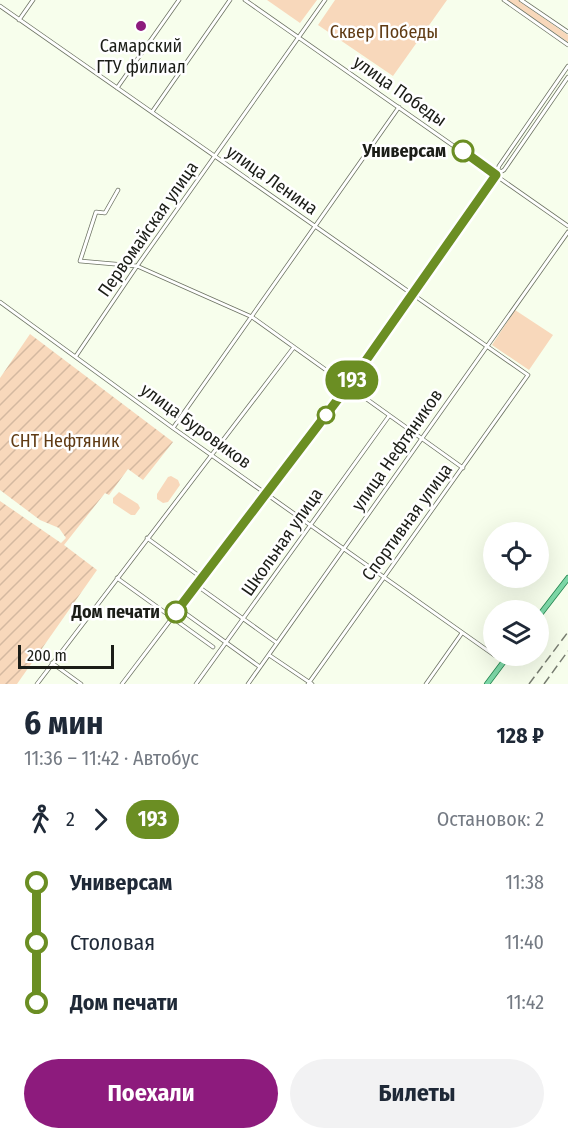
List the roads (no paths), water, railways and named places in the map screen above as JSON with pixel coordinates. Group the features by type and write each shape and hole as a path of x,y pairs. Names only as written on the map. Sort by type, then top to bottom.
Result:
{"main road":[{"path":"549,602 568,578"},
{"path":"487,684 500,666"}],"street":[{"path":"20,20 33,0"},
{"path":"117,88 179,0"},
{"path":"152,112 230,0"},
{"name":"улица Победы","path":"245,0 568,226"},
{"name":"Первомайская улица","path":"76,356 325,0"},
{"path":"504,0 568,45"},
{"path":"521,0 568,32"},
{"name":"улица Ленина","path":"0,6 528,375"},
{"path":"122,684 348,386 496,175 499,166 568,66"},
{"path":"496,175 504,170 568,77"},
{"path":"173,428 399,107"},
{"path":"118,190 105,213 96,212 81,261 137,266 252,318 463,468"},
{"name":"улица Нефтяников","path":"248,684 568,232"},
{"name":"улица Буровиков","path":"0,302 212,456 483,647"},
{"path":"37,684 294,347"},
{"name":"Спортивная улица","path":"310,683 528,375"},
{"name":"Школьная улица","path":"196,684 389,416"},
{"path":"147,538 202,578"},
{"path":"117,577 213,647"},
{"path":"196,585 277,643"},
{"path":"178,608 260,667"},
{"path":"426,684 462,633"},
{"path":"269,655 310,683"},
{"path":"52,663 81,684"}],"railway":[{"path":"529,684 568,632"},
{"path":"544,684 568,651"}],"place":[{"name":"Самарский ГТУ филиал","path":"141,26"},
{"name":"Универсам","path":"463,151"},
{"name":"Дом печати","path":"176,612"}],"park label":[{"name":"Сквер Победы","path":"384,32"},
{"name":"СНТ Нефтяник","path":"65,441"}]}
